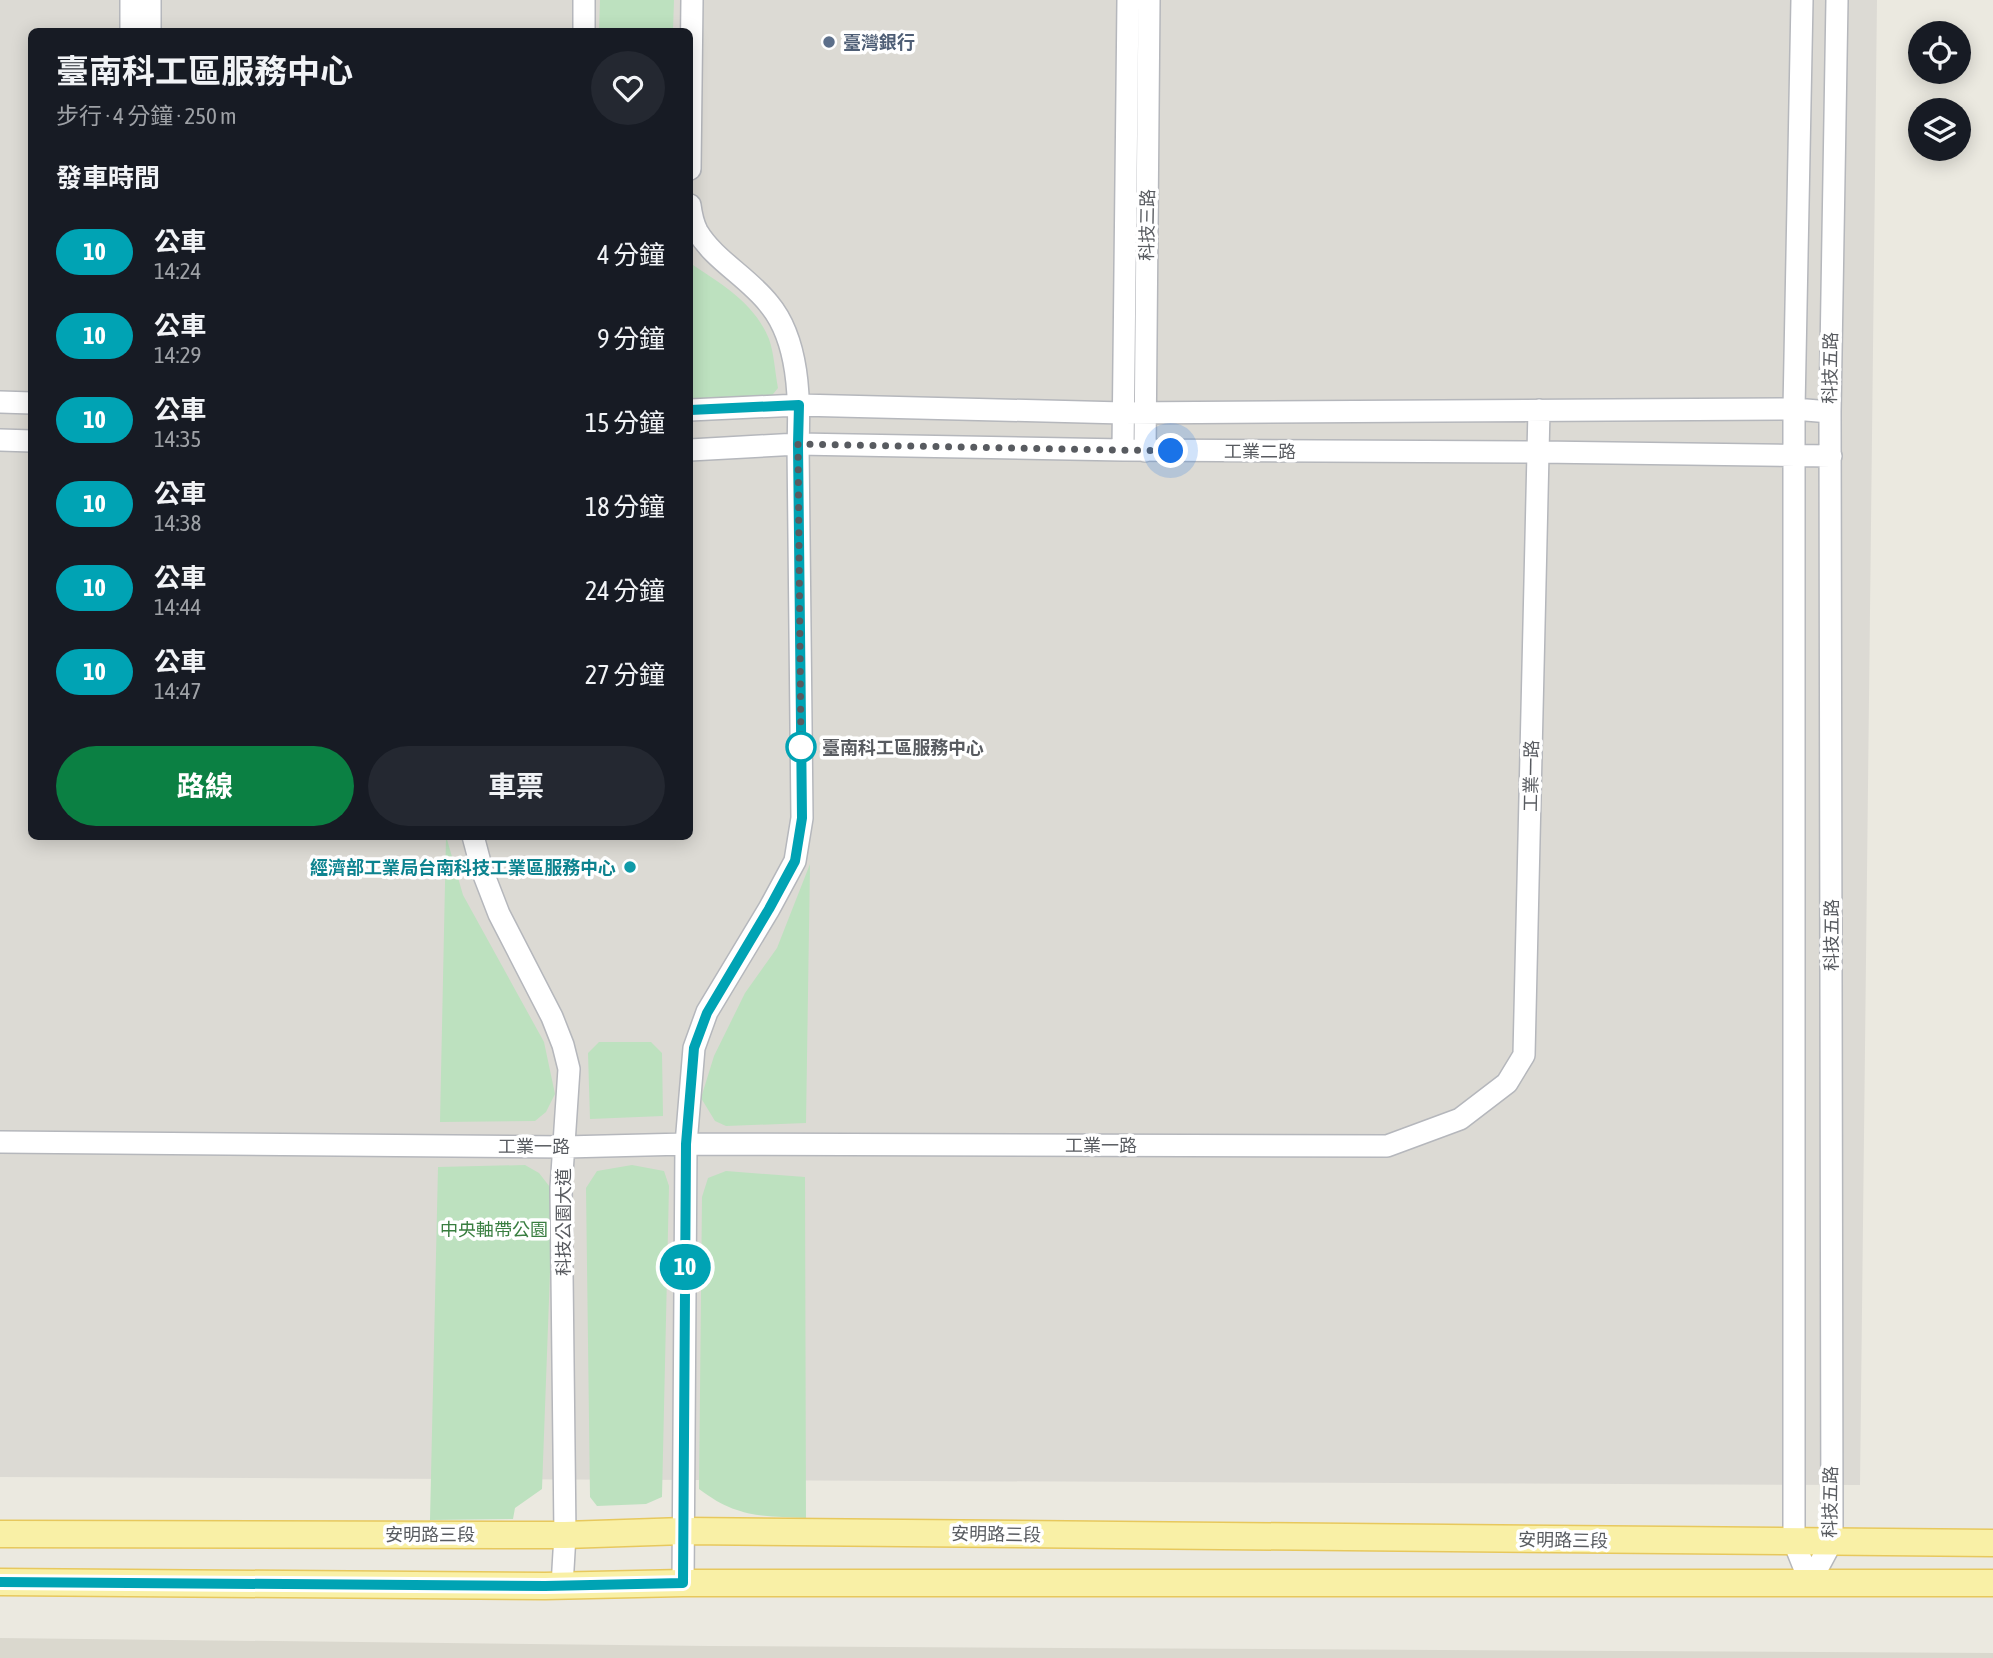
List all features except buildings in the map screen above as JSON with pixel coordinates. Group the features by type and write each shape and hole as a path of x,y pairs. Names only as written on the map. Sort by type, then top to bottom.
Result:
{"main road":[{"name":"安明路三段","path":"0,1534 565,1535 684,1531 1993,1543"},
{"path":"0,1582 562,1586 683,1583 1993,1583"}],"street":[{"path":"131,0 131,28"},
{"path":"150,0 150,28"},
{"path":"584,0 584,28"},
{"path":"692,0 692,28"},
{"name":"科技三路","path":"1128,0 1123,413 1134,451"},
{"name":"科技三路","path":"1134,451 1145,413 1149,0"},
{"name":"科技五路","path":"1802,0 1794,409 1794,1542 1810,1582"},
{"name":"科技五路","path":"1810,1582 1832,1541 1830,412 1836,0"},
{"path":"683,1583 686,1144 694,1048 707,1013 795,861 802,818 799,405 793,366 785,332 771,305 696,229 693,217"},
{"path":"693,244 718,253"},
{"path":"0,402 28,403"},
{"path":"693,410 799,405 1123,413 1794,409 1830,412"},
{"name":"工業一路","path":"0,1142 565,1147 686,1144 1387,1146 1460,1119 1507,1083 1524,1055 1539,410"},
{"path":"0,440 28,441"},
{"name":"工業二路","path":"693,450 798,444 1134,451 1831,456"},
{"name":"科技公園大道","path":"474,840 499,914 552,1017 569,1069 561,1188 565,1535 562,1586"}],"shaded area":[{"path":"0,0 1877,0 1860,1485 0,1477"},
{"path":"0,1638 709,1646 1993,1653 1993,1658 0,1658"}],"green space":[{"path":"600,0 674,0 673,28 599,28"},
{"path":"693,265 736,295 763,326 771,344 778,388 769,399 693,404"},
{"path":"447,840 463,895 544,1042 555,1094 546,1112 535,1121 440,1122"},
{"path":"810,864 806,1123 726,1126 715,1121 701,1098 714,1056 745,993 777,948"},
{"path":"599,1042 651,1042 662,1053 663,1116 590,1119 588,1053"},
{"name":"中央軸帶公園","path":"525,1165 539,1173 553,1191 542,1489 515,1508 513,1519 430,1520 438,1167"},
{"name":"中央軸帶公園","path":"632,1165 664,1171 669,1186 662,1497 646,1504 597,1506 590,1497 586,1188 597,1171"},
{"path":"726,1171 805,1177 806,1518 750,1514 726,1505 699,1489 702,1197 708,1178"}],"bus line":[{"name":"10","path":"0,1582 545,1586 683,1583 686,1144 694,1048 707,1013 724,981 795,861 802,818 799,405 693,410"}],"place":[{"name":"臺灣銀行","path":"829,42"},
{"name":"臺南科工區服務中心","path":"801,747"},
{"name":"經濟部工業局台南科技工業區服務中心","path":"630,867"}],"route":[{"path":"801,747 798,444 1171,451"}]}
